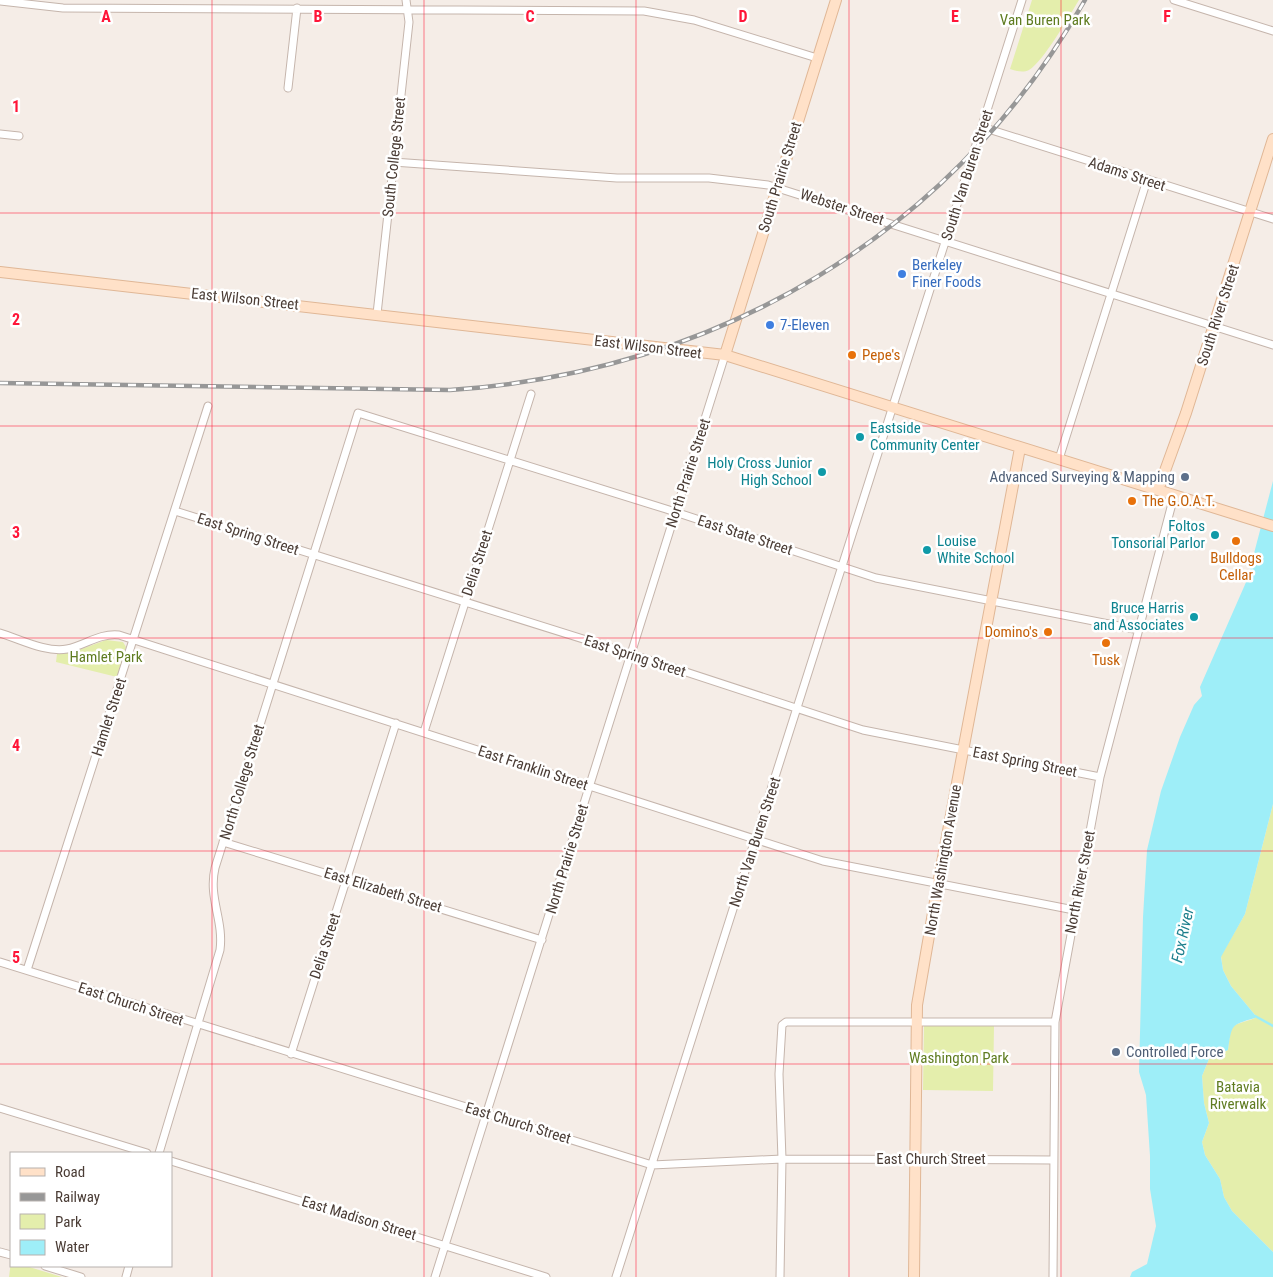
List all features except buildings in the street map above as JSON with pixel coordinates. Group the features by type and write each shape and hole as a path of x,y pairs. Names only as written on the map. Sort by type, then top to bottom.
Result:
{"main road":[{"name":"South Prairie Street","path":"725,355 836,0"},
{"name":"South River Street","path":"1158,490 1186,413 1273,139"},
{"name":"East Wilson Street","path":"0,272 725,355 1273,526"},
{"name":"North Washington Avenue","path":"914,1277 916,1020 938,884 1020,448"}],"street":[{"path":"211,9 214,0"},
{"name":"South College Street","path":"377,314 409,22 406,0"},
{"name":"South Van Buren Street","path":"894,407 1022,0"},
{"path":"1174,0 1273,31"},
{"path":"0,1 63,8 408,8 661,13 694,20 817,58"},
{"path":"288,88 297,8"},
{"name":"Adams Street","path":"982,127 1273,220"},
{"path":"0,134 18,136"},
{"name":"Webster Street","path":"394,162 617,178 709,178 777,187 1273,345"},
{"path":"1059,459 1147,180"},
{"name":"North Prairie Street","path":"435,1277 725,355"},
{"name":"Delia Street","path":"424,732 530,394"},
{"name":"Hamlet Street","path":"27,970 208,406"},
{"name":"North Van Buren Street","path":"616,1277 894,407"},
{"name":"East State Street","path":"358,413 676,512 842,567 910,586 1138,630"},
{"name":"North College Street","path":"159,1152 220,950 221,928 213,901 212,884 223,842 358,413"},
{"name":"North River Street","path":"1053,1277 1055,1022 1074,910 1100,777 1174,496"},
{"name":"East Spring Street","path":"175,511 631,654 863,730 1100,777"},
{"name":"East Franklin Street","path":"0,633 53,650 67,649 106,635 119,636 823,861 1074,910"},
{"name":"Delia Street","path":"291,1054 396,723"},
{"name":"East Elizabeth Street","path":"223,842 542,940"},
{"name":"East Church Street","path":"0,962 652,1165 782,1159 1053,1160"},
{"path":"780,1277 782,1159 779,1074 781,1030 786,1022 916,1020 1055,1022"},
{"path":"0,1108 144,1152"},
{"name":"East Madison Street","path":"172,1161 546,1277"},
{"path":"48,1267 81,1277"}],"green space":[{"name":"Van Buren Park","path":"1032,0 1079,0 1042,58 1029,70 1017,71 1010,69"},
{"name":"Hamlet Park","path":"106,640 123,642 126,647 117,677 56,662 57,654 76,651"},
{"name":"Batavia Riverwalk","path":"1273,804 1273,1252 1232,1211 1224,1197 1220,1179 1205,1155 1202,1142 1209,1123 1204,1103 1202,1076 1209,1059 1228,1050 1233,1026 1255,1018 1255,1015 1231,986 1223,970 1221,956 1245,914"},
{"name":"Washington Park","path":"924,1025 994,1026 993,1091 923,1090"},
{"path":"10,1267 29,1267 62,1277 9,1277"}],"water":[{"name":"Fox River","path":"1273,481 1273,804 1245,914 1221,957 1223,970 1231,986 1255,1015 1255,1018 1241,1022 1234,1027 1230,1035 1228,1050 1209,1059 1202,1076 1204,1103 1209,1123 1202,1142 1205,1155 1220,1179 1224,1197 1232,1211 1273,1252 1273,1277 1130,1277 1132,1272 1147,1264 1156,1226 1150,1189 1146,1095 1139,1072 1143,917 1147,850 1161,791 1180,737 1194,705 1202,696 1200,687 1247,580"}],"waterway":[{"path":"1255,1016 1273,1026"}],"railway":[{"path":"0,383 450,390 549,378 643,355 733,321 818,276 896,222 967,158 1030,83 1085,0"}],"place":[{"name":"Berkeley Finer Foods","path":"902,274"},
{"name":"7-Eleven","path":"770,325"},
{"name":"Pepe's","path":"852,355"},
{"name":"Eastside Community Center","path":"860,437"},
{"name":"Holy Cross Junior High School","path":"822,472"},
{"name":"Advanced Surveying & Mapping","path":"1185,477"},
{"name":"The G.O.A.T.","path":"1132,501"},
{"name":"Foltos Tonsorial Parlor","path":"1215,535"},
{"name":"Bulldogs Cellar","path":"1236,541"},
{"name":"Louise White School","path":"927,550"},
{"name":"Bruce Harris and Associates","path":"1194,617"},
{"name":"Domino's","path":"1048,632"},
{"name":"Tusk","path":"1106,643"},
{"name":"Controlled Force","path":"1116,1052"}]}
